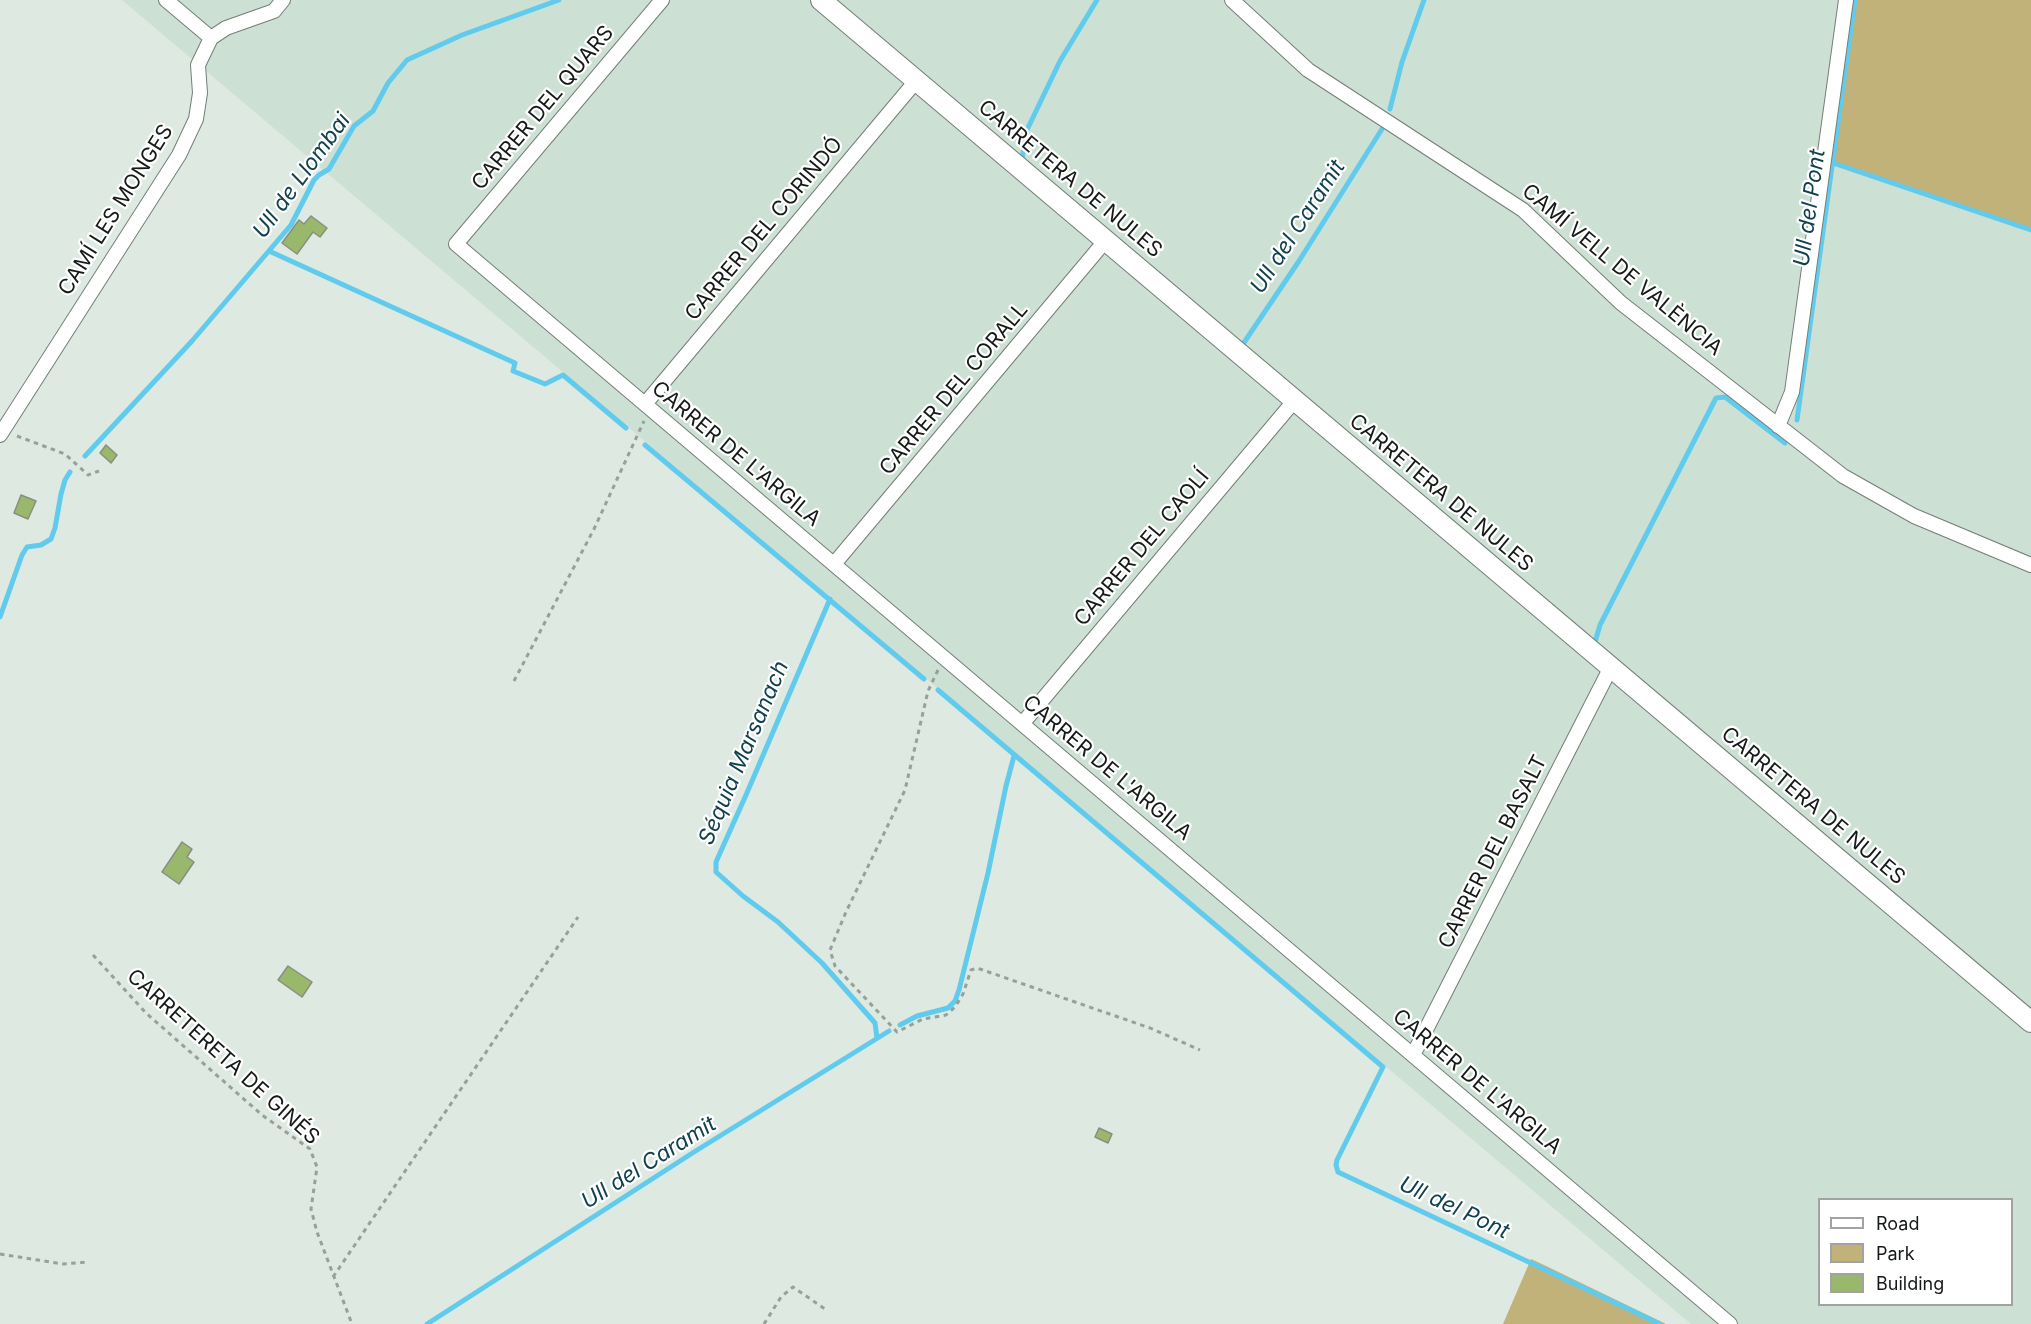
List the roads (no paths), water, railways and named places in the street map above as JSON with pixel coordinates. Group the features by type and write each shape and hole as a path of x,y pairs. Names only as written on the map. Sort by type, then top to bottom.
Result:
{"main road":[{"name":"CARRETERA DE NULES","path":"821,0 2031,1022"}],"street":[{"path":"166,0 211,38 226,27 274,11 284,0"},
{"name":"CARRER DEL QUARS","path":"456,244 662,0"},
{"name":"CAMÍ VELL DE VALÈNCIA","path":"1232,0 1308,70 1523,210 1621,303 1843,476 1914,516 2031,565"},
{"path":"1778,426 1792,392 1846,0"},
{"name":"CAMÍ LES MONGES","path":"1,433 179,155 196,119 200,93 198,65 211,38"},
{"name":"CARRER DEL CORINDÓ","path":"647,406 916,81"},
{"name":"CARRER DEL CORALL","path":"834,564 1106,240"},
{"name":"CARRER DE L'ARGILA","path":"456,244 1730,1324"},
{"name":"CARRER DEL CAOLÍ","path":"1022,724 1295,400"},
{"name":"CARRER DEL BASALT","path":"1413,1055 1611,667"}],"waterway":[{"name":"Ull de Llombai","path":"85,456 192,341 291,225 314,180 329,169 354,126 373,111 388,83 407,60 462,35 559,0"},
{"name":"Séquia Marsanach","path":"1022,160 1026,132 1060,61 1097,0"},
{"name":"Ull del Caramit","path":"1390,109 1402,62 1424,0"},
{"name":"Ull del Pont","path":"1797,420 1855,0"},
{"name":"Ull del Caramit","path":"1243,344 1299,261 1382,129"},
{"path":"1833,163 2031,230"},
{"path":"269,251 515,363 513,371 545,384 563,375 626,428"},
{"name":"Ull del Pont","path":"1595,642 1600,625 1716,398 1725,397 1785,443"},
{"path":"645,445 924,679"},
{"name":"Ull de Llombai","path":"0,617 27,547 41,545 51,539 61,494 70,472"},
{"name":"Séquia Marsanach","path":"830,599 716,862 716,872 778,922 822,963 875,1023 877,1038"},
{"path":"938,690 1383,1067 1337,1160 1338,1172 1660,1324"},
{"name":"Ull del Caramit","path":"900,1025 917,1016 948,1008 955,1001 988,873 1014,756"},
{"name":"Ull del Caramit","path":"427,1324 694,1152 889,1031"}]}
